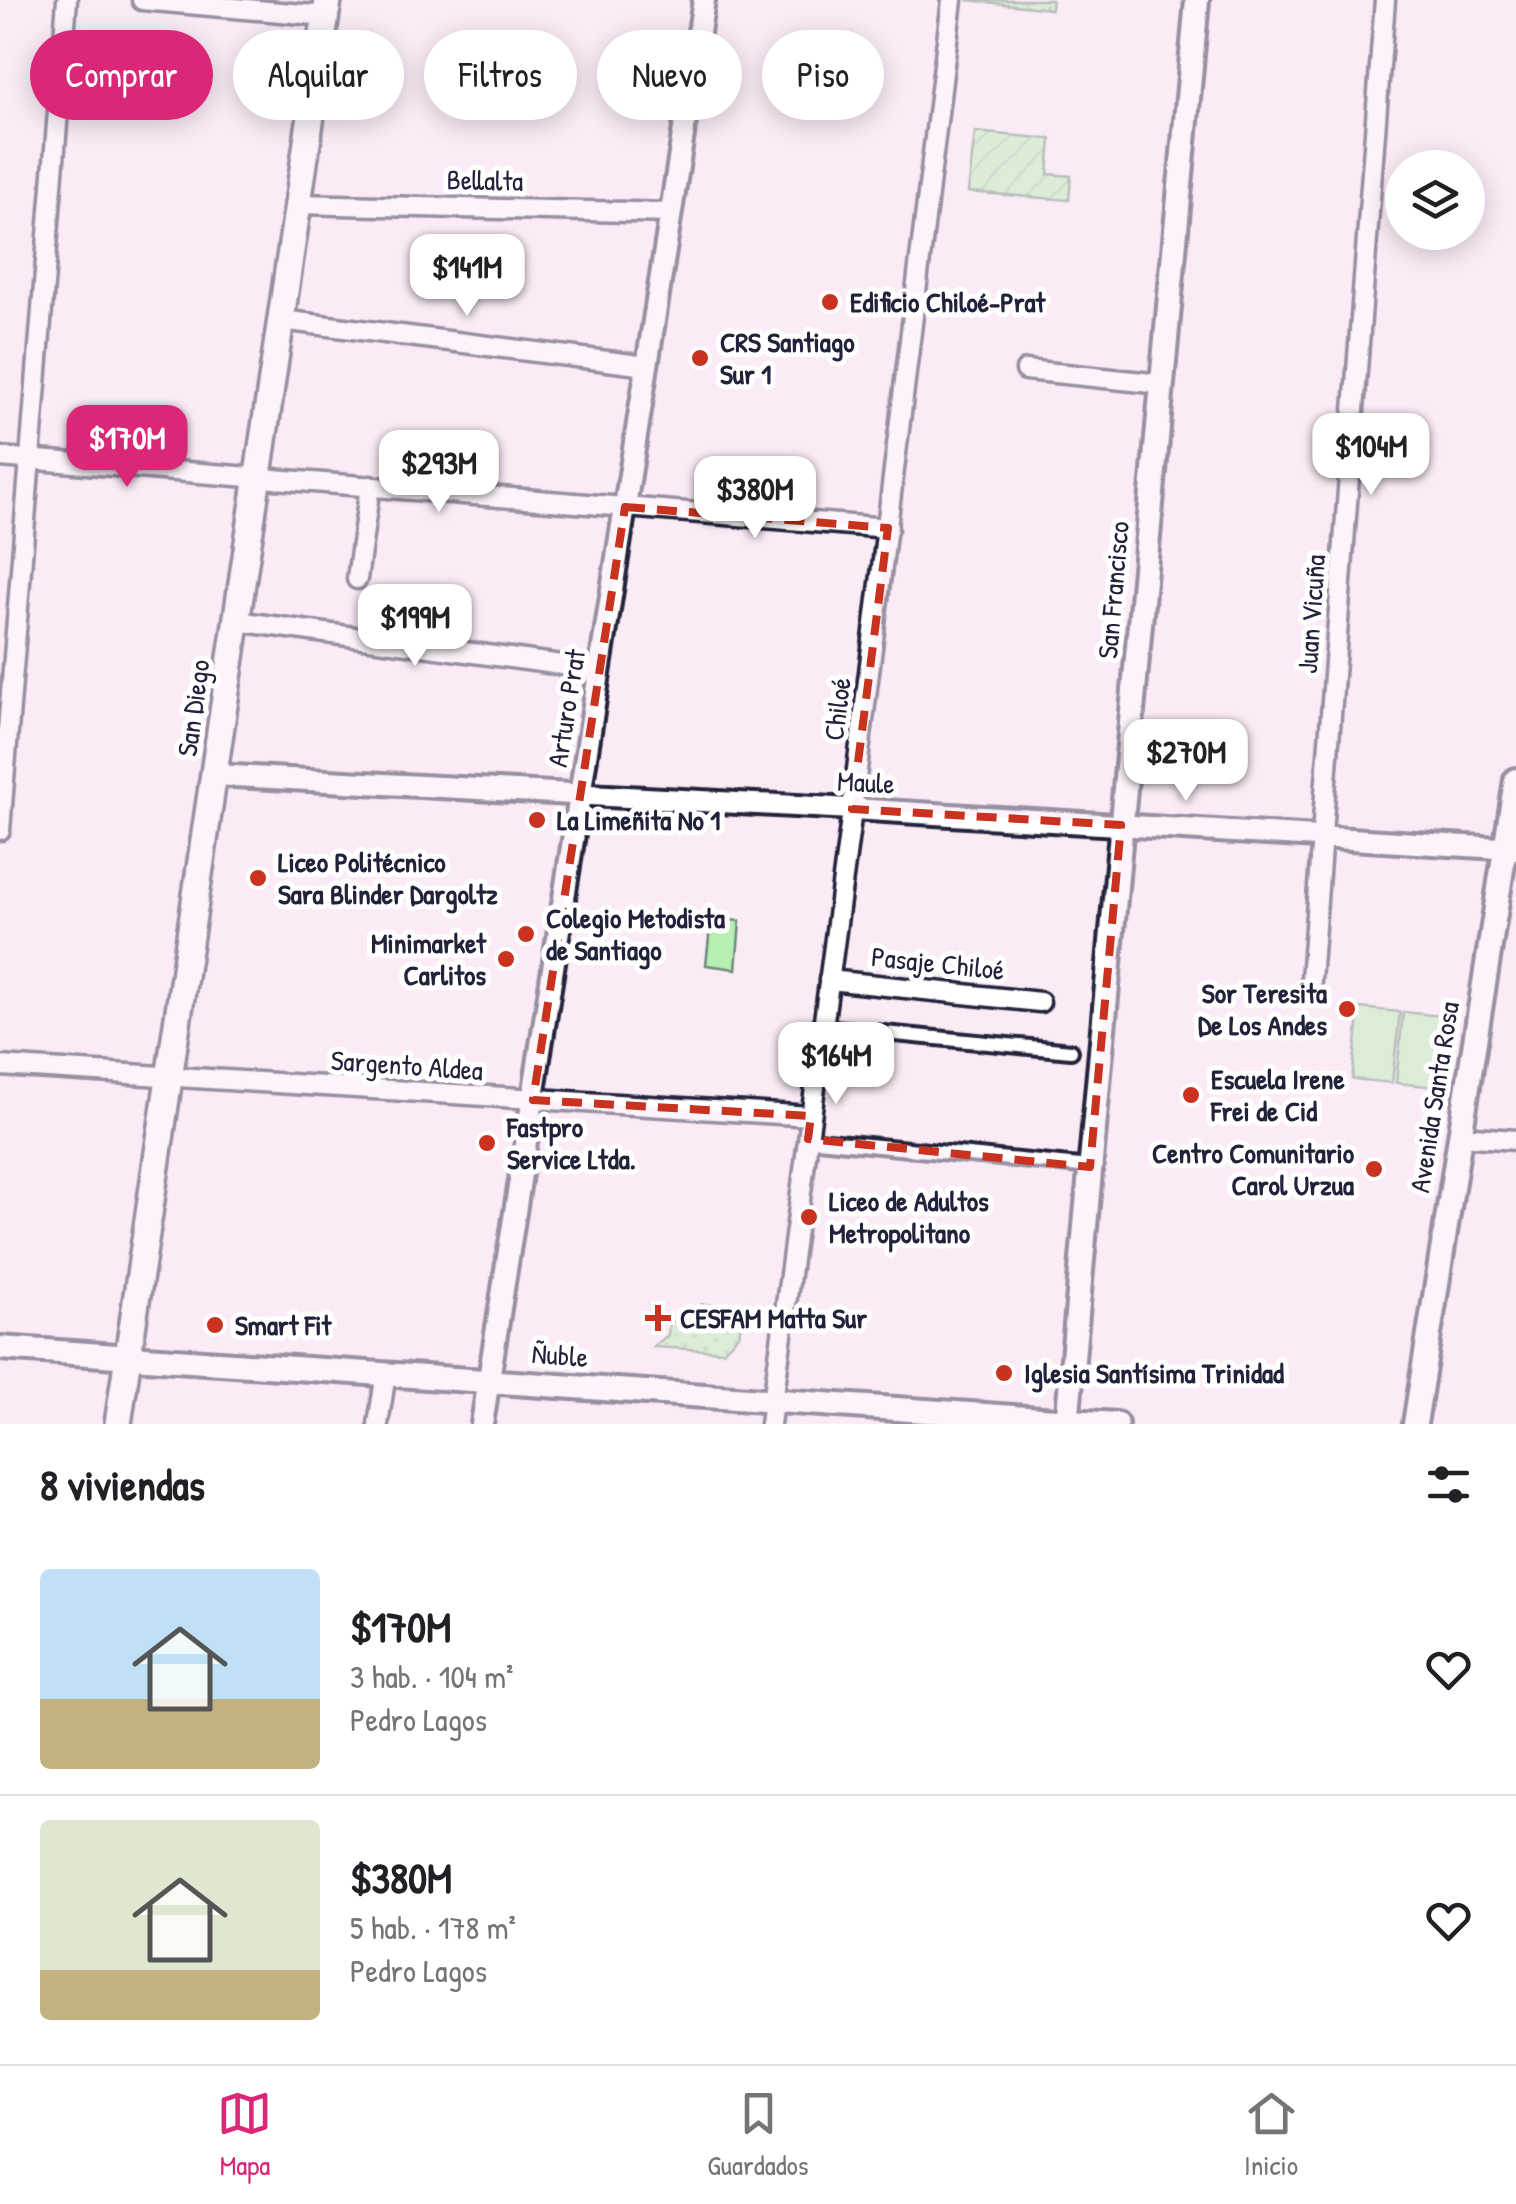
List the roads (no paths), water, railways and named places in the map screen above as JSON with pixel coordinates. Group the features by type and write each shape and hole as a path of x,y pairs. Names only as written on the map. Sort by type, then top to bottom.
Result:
{"main road":[{"name":"San Francisco","path":"1067,1422 1090,1167 1084,1052 1122,825 1197,0"},
{"name":"San Diego","path":"118,1424 327,8"},
{"name":"Avenida Santa Rosa","path":"1415,1424 1459,1136 1510,849 1516,780"},
{"name":"Ñuble","path":"0,1348 1116,1424"}],"street":[{"path":"0,830 67,0"},
{"path":"142,0 327,8"},
{"name":"Arturo Prat","path":"482,1424 704,0"},
{"name":"Chiloé","path":"770,1424 888,528 952,0"},
{"name":"Juan Vicuña","path":"1310,993 1384,0"},
{"name":"Bellalta","path":"298,204 671,212"},
{"path":"281,320 647,366"},
{"path":"1026,370 1162,384"},
{"path":"0,456 888,528"},
{"path":"357,579 370,486"},
{"path":"236,621 600,670"},
{"name":"Maule","path":"214,776 1510,849"},
{"name":"Pasaje Chiloé","path":"829,980 1040,1002"},
{"path":"823,1027 1084,1052"},
{"name":"Sargento Aldea","path":"0,1066 811,1116"},
{"path":"1459,1136 1516,1140"},
{"path":"808,1139 1090,1167"},
{"path":"378,1424 386,1374"}],"place":[{"name":"Edificio Chiloé-Prat","path":"830,302"},
{"name":"CRS Santiago Sur 1","path":"700,358"},
{"name":"La Limeñita No 1","path":"537,820"},
{"name":"Liceo Politécnico Sara Blinder Dargoltz","path":"258,878"},
{"name":"Colegio Metodista de Santiago","path":"526,934"},
{"name":"Minimarket Carlitos","path":"506,959"},
{"name":"Sor Teresita De Los Andes","path":"1347,1009"},
{"name":"Escuela Irene Frei de Cid","path":"1191,1095"},
{"name":"Fastpro Service Ltda.","path":"487,1143"},
{"name":"Centro Comunitario Carol Urzua","path":"1374,1169"},
{"name":"Liceo de Adultos Metropolitano","path":"809,1217"},
{"name":"CESFAM Matta Sur","path":"658,1318"},
{"name":"Smart Fit","path":"215,1325"},
{"name":"Iglesia Santísima Trinidad","path":"1004,1373"}]}
